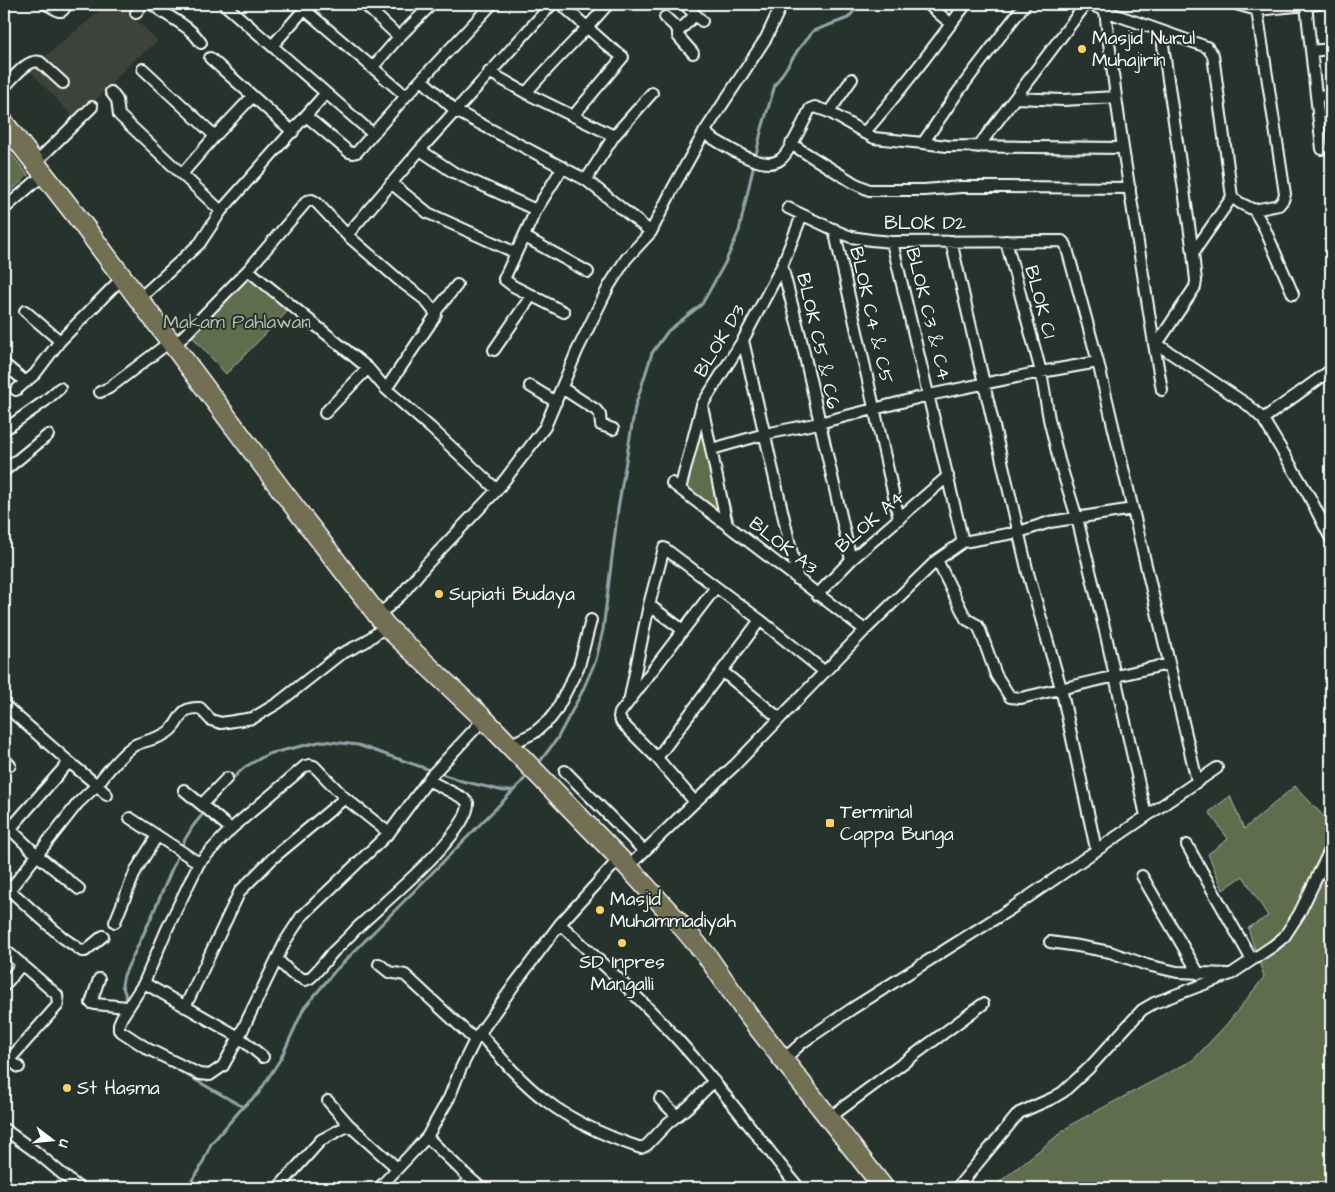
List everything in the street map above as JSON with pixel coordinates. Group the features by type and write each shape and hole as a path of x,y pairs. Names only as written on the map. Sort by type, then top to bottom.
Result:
{"highway":[{"path":"4,123 81,222 381,620 484,719 624,863 707,956 748,1015 884,1188"}],"street":[{"path":"46,4 59,11 62,11 68,4"},
{"path":"136,13 142,4"},
{"path":"152,4 163,14 190,29 201,43"},
{"path":"224,4 373,134"},
{"path":"364,4 399,37"},
{"path":"306,116 349,152 357,152 406,96 492,4"},
{"path":"346,235 489,72 552,4"},
{"path":"561,4 623,57 574,115"},
{"path":"526,93 542,73 588,28 608,4"},
{"path":"684,4 698,18 679,30 678,36 693,53"},
{"path":"103,936 85,951 82,951 6,891 78,803 130,748 170,731 180,714 191,708 200,708 211,720 221,723 253,718 278,703 339,655 365,642 388,607 497,490 545,427 577,351 609,286 626,259 651,232 705,131 766,38 782,4"},
{"path":"928,4 951,24"},
{"path":"864,133 882,113 966,4"},
{"path":"923,144 958,92 1025,4"},
{"path":"978,147 1086,4"},
{"path":"1090,4 1207,47 1213,55 1232,197 1193,252"},
{"path":"1236,4 1257,10 1288,5 1318,4"},
{"path":"372,68 429,5"},
{"path":"1306,5 1322,149"},
{"path":"272,46 307,6 372,68 406,96"},
{"path":"1254,210 1279,205 1285,194 1257,10"},
{"path":"1105,11 1142,277 1162,390"},
{"path":"665,17 679,30"},
{"path":"1155,344 1195,287 1196,281 1161,31"},
{"path":"1311,51 1331,49"},
{"path":"210,58 293,132"},
{"path":"4,87 28,64 35,61 40,62 64,83"},
{"path":"143,69 216,136"},
{"path":"489,72 526,93 614,136"},
{"path":"422,80 456,111 586,180 651,232"},
{"path":"829,112 852,80"},
{"path":"111,92 117,100 119,115 221,211"},
{"path":"138,300 200,243 221,211 326,93"},
{"path":"586,180 614,136 652,93"},
{"path":"1316,96 1331,95"},
{"path":"182,174 252,96"},
{"path":"1016,98 1063,100 1116,97"},
{"path":"4,209 92,107"},
{"path":"705,131 710,137 751,159 769,164 781,159 812,108 821,108 874,138 886,140 947,146 1123,148"},
{"path":"791,144 868,190 924,190 961,187 1130,188"},
{"path":"420,150 452,172 536,210"},
{"path":"563,167 536,210 504,279 513,286 564,312"},
{"path":"391,183 428,213 516,254"},
{"path":"1232,197 1254,210 1264,227 1293,294"},
{"path":"100,392 117,383 172,343 248,270 307,201 310,200 317,203 346,235 424,299 435,312"},
{"name":"BLOK D2","path":"788,208 841,233 860,239 892,242 1062,241 1067,247 1098,362"},
{"name":"BLOK D3","path":"676,486 702,406 744,340 782,266 802,215"},
{"name":"BLOK C4 & C5","path":"834,229 899,519"},
{"path":"525,237 588,272"},
{"path":"951,241 1002,454 1018,532 1061,688 1096,849"},
{"name":"BLOK C1","path":"1006,241 1041,372 1058,460 1076,518 1115,676 1146,816"},
{"name":"BLOK C3 & C4","path":"892,242 963,542"},
{"name":"BLOK C5 & C6","path":"782,266 800,335 851,560"},
{"path":"248,270 368,368 386,389 497,490"},
{"path":"16,390 41,368 60,342 122,278"},
{"path":"386,389 434,318 435,312 457,285"},
{"path":"494,350 532,295"},
{"path":"25,311 60,342"},
{"path":"744,340 798,580"},
{"path":"1155,344 1248,405 1263,419 1308,494 1331,539"},
{"path":"712,449 765,434 819,423 929,395 1098,362 1197,781"},
{"path":"4,364 26,382"},
{"path":"325,413 368,368"},
{"path":"1263,419 1331,370"},
{"path":"530,386 556,402"},
{"path":"4,430 45,402 60,388"},
{"path":"562,388 592,406 599,413 601,424 613,428"},
{"path":"702,406 727,525"},
{"path":"4,470 48,435"},
{"name":"BLOK A4","path":"817,595 851,560 948,476"},
{"name":"BLOK A3","path":"676,486 865,630"},
{"path":"379,1188 427,1137 449,1098 461,1068 478,1037 560,924 624,863 644,851 735,765 865,630 937,560 963,542 1018,532 1050,522 1132,509"},
{"path":"630,698 661,545 825,672"},
{"path":"937,560 966,619 977,625 980,630 996,675 1010,698 1021,698 1168,664"},
{"path":"695,802 657,758 620,720 621,710 716,587"},
{"path":"648,605 683,630"},
{"path":"511,747 534,733 556,711 579,666 591,620"},
{"path":"657,758 760,620"},
{"path":"722,671 779,718"},
{"path":"4,705 107,795"},
{"path":"389,833 344,798 314,766 309,765 231,829 199,863 167,929 144,983 124,1007 119,1030 148,1049 202,1075 214,1074 223,1066 286,940 301,917 389,833 429,778 484,719"},
{"path":"69,762 7,826 37,855 78,889"},
{"path":"783,1060 803,1042 846,1013 1012,908 1217,768"},
{"path":"565,772 644,851"},
{"path":"205,807 227,778"},
{"path":"277,959 297,977 305,980 310,978 355,930 431,860 464,818 468,803 463,798 429,778"},
{"path":"184,790 231,829"},
{"path":"185,1007 240,891 273,858 344,798"},
{"path":"130,818 199,863"},
{"path":"115,922 136,870 157,836"},
{"path":"1187,845 1252,960"},
{"path":"957,1188 1019,1113 1063,1092 1142,1010 1154,1003 1231,974 1274,946 1291,928 1331,848"},
{"path":"1142,876 1199,974"},
{"path":"560,924 637,996 714,1081 799,1188"},
{"path":"1050,942 1110,952 1155,967 1177,972 1231,974"},
{"path":"4,949 57,995 58,999 58,1005 6,1058 19,1067"},
{"path":"4,986 22,964"},
{"path":"380,964 389,972 405,975 499,1056 543,1100 590,1128 642,1148 714,1081"},
{"path":"99,979 91,1003 124,1007"},
{"path":"144,983 239,1037 262,1057"},
{"path":"829,1118 983,1004"},
{"path":"660,1099 677,1116"},
{"path":"328,1101 349,1125 397,1168"},
{"path":"278,1188 321,1140 349,1125"},
{"path":"4,1129 36,1152 79,1188"},
{"path":"427,1137 481,1188"},
{"path":"462,1188 470,1179"}],"shaded area":[{"path":"108,4 119,4 158,41 127,66 77,121 29,70"}],"green space":[{"path":"4,144 28,175 4,198"},
{"name":"Makam Pahlawan","path":"248,272 287,312 226,374 187,331"},
{"path":"705,411 735,525 685,486"},
{"path":"1295,786 1331,824 1331,1188 992,1188 1072,1124 1193,1060 1226,1025 1264,977 1248,928 1268,916 1243,876 1223,890 1208,854 1228,839 1209,812 1230,796 1244,829"}],"waterway":[{"path":"538,764 557,739 581,694 596,660 603,630 618,509 635,407 652,353 668,331 702,304 725,263 739,231 761,132 775,85 813,31 848,18 860,4"},
{"path":"230,781 245,767 268,754 323,741 358,745 462,781 504,791 514,790 529,774"},
{"path":"124,1005 127,999 122,985 124,975 184,841 193,826 224,788"},
{"path":"186,1188 199,1171 211,1144 243,1107 258,1094 281,1058 304,1008 335,971 513,791"},
{"path":"169,1065 243,1107"}],"place":[{"name":"Masjid Nurul Muhajirin","path":"1082,49"},
{"name":"Supiati Budaya","path":"439,594"},
{"name":"Terminal Cappa Bunga","path":"830,823"},
{"name":"Masjid Muhammadiyah","path":"600,910"},
{"name":"SD Inpres Mangalli","path":"622,943"},
{"name":"St Hasma","path":"67,1088"}]}
